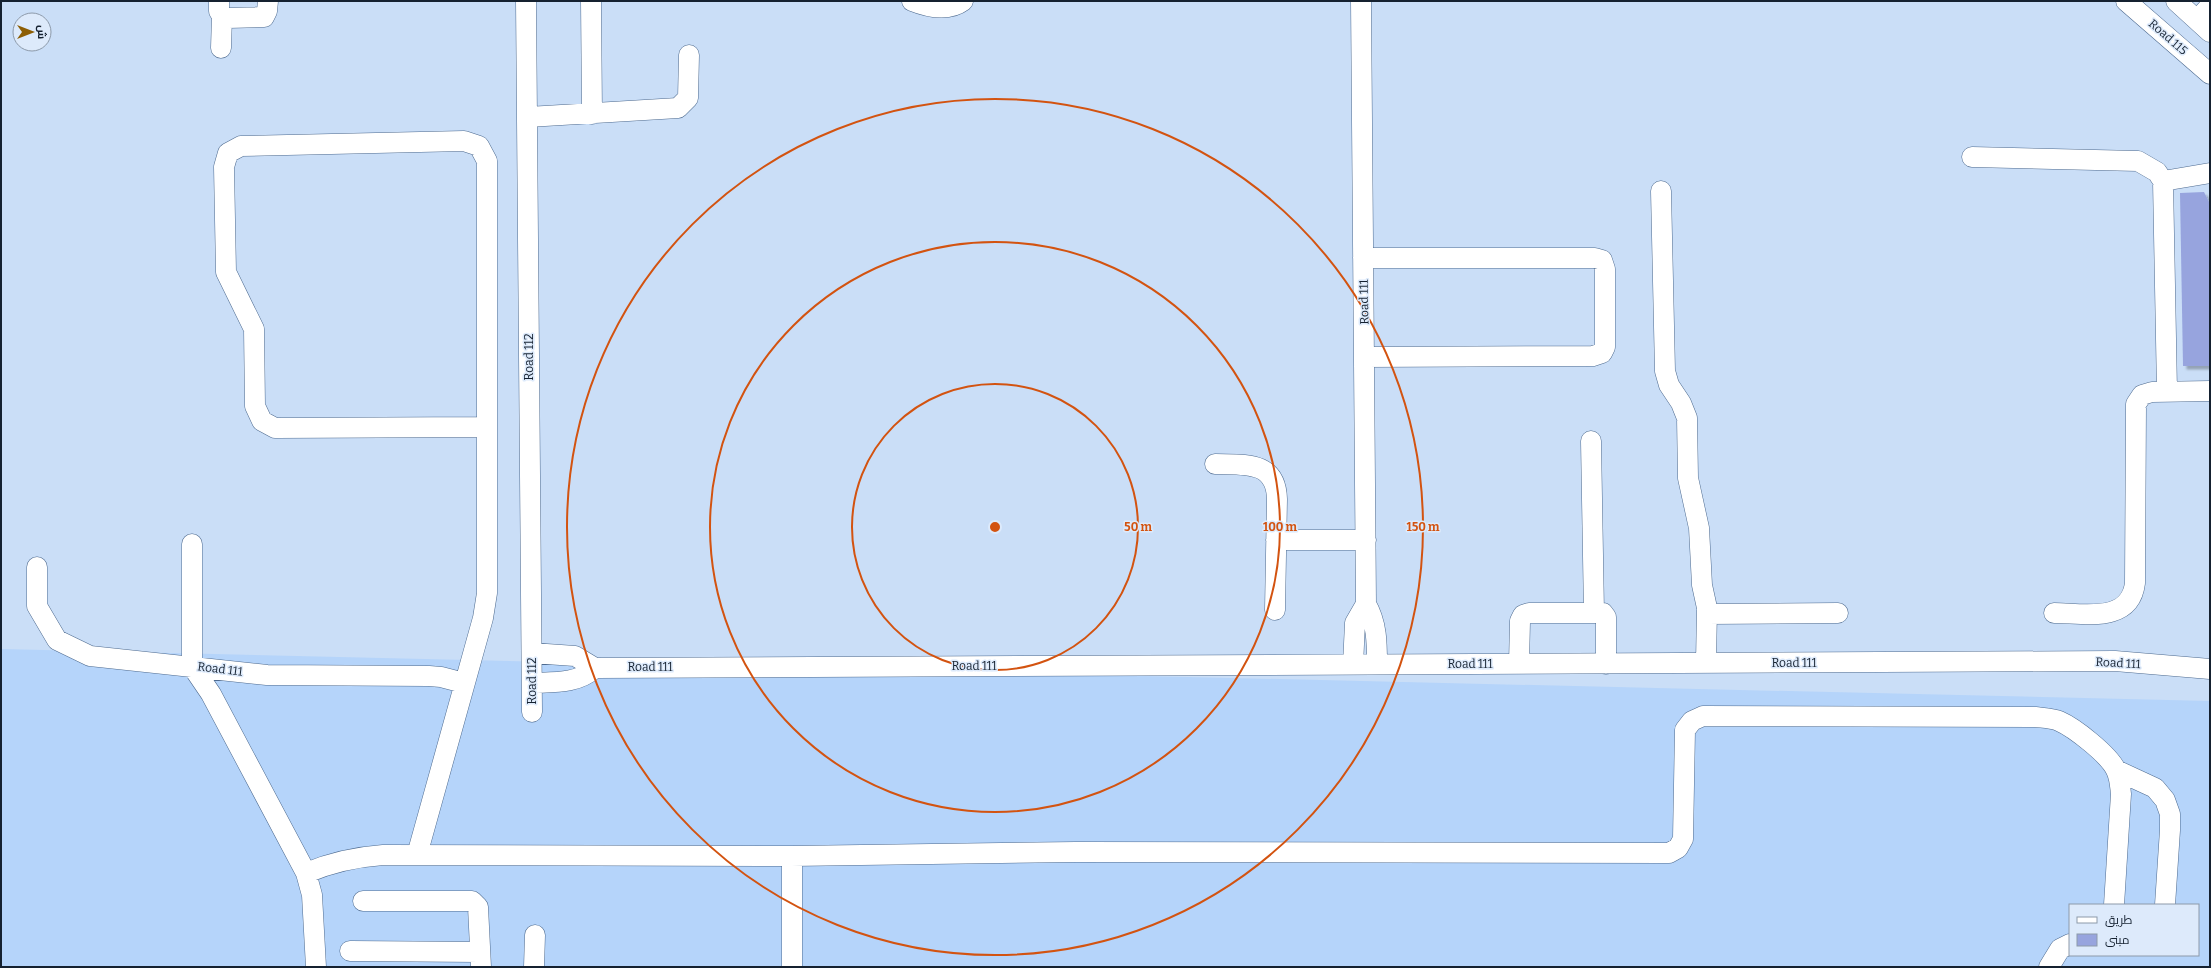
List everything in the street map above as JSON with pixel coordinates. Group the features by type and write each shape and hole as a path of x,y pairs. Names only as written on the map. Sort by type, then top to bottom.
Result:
{"street":[{"path":"220,8 228,18 264,17 268,11 268,1"},
{"name":"Road 112","path":"526,1 532,712"},
{"path":"591,1 592,114"},
{"path":"912,1 926,6 943,7 963,1"},
{"name":"Road 111","path":"1361,1 1366,604 1375,623 1377,664"},
{"name":"Road 115","path":"2126,1 2210,74"},
{"path":"2176,1 2206,20"},
{"path":"220,8 221,48"},
{"path":"528,117 673,110 683,106 688,98 689,55"},
{"path":"417,855 483,618 487,593 487,428 487,161 479,146 464,141 241,146 228,153 224,167 226,272 254,329 255,406 262,421 275,428 487,428"},
{"path":"1972,157 2138,161 2157,172 2163,181 2167,391"},
{"path":"2163,181 2210,173"},
{"path":"1661,191 1665,371 1669,385 1681,403 1687,418 1689,483 1699,528 1702,585 1707,614 1706,663"},
{"path":"1363,258 1595,258 1602,260 1604,269 1606,347 1602,353 1593,356 1364,357"},
{"path":"2054,613 2111,613 2121,609 2128,602 2134,593 2134,409 2142,395 2152,392 2210,391"},
{"path":"1591,441 1594,613"},
{"path":"1215,464 1249,465 1264,470 1270,476 1277,490 1275,610"},
{"path":"1276,540 1366,540"},
{"path":"192,544 192,666 211,694 306,873 313,902 316,967"},
{"name":"Road 111","path":"37,567 37,606 57,640 90,656 267,675 429,676 453,679 464,683"},
{"path":"1353,665 1355,623 1366,604"},
{"path":"1519,664 1520,621 1523,615 1529,613 1603,613 1606,617 1606,664"},
{"path":"1707,614 1838,613"},
{"path":"532,653 575,656 594,668 582,677 575,680 532,683"},
{"path":"2114,661 2125,656 2210,656"},
{"name":"Road 111","path":"594,668 2114,661 2210,669"},
{"path":"306,873 330,863 357,857 417,855 792,856 1076,852 1669,853 1678,848 1683,839 1685,730 1692,721 1703,716 2047,718 2069,727 2109,759 2116,770 2121,794 2114,904"},
{"path":"2116,770 2155,788 2165,800 2168,807 2170,814 2170,830 2165,904"},
{"path":"792,856 792,967"},
{"path":"350,951 481,959 478,907 472,901 363,901"},
{"path":"534,967 535,935"},
{"path":"2049,967 2060,949 2069,944"}],"shaded area":[{"path":"1,649 2210,701 2210,967 1,967"}],"building":[{"path":"2204,192 2210,204 2210,366 2183,366 2180,193"}]}
